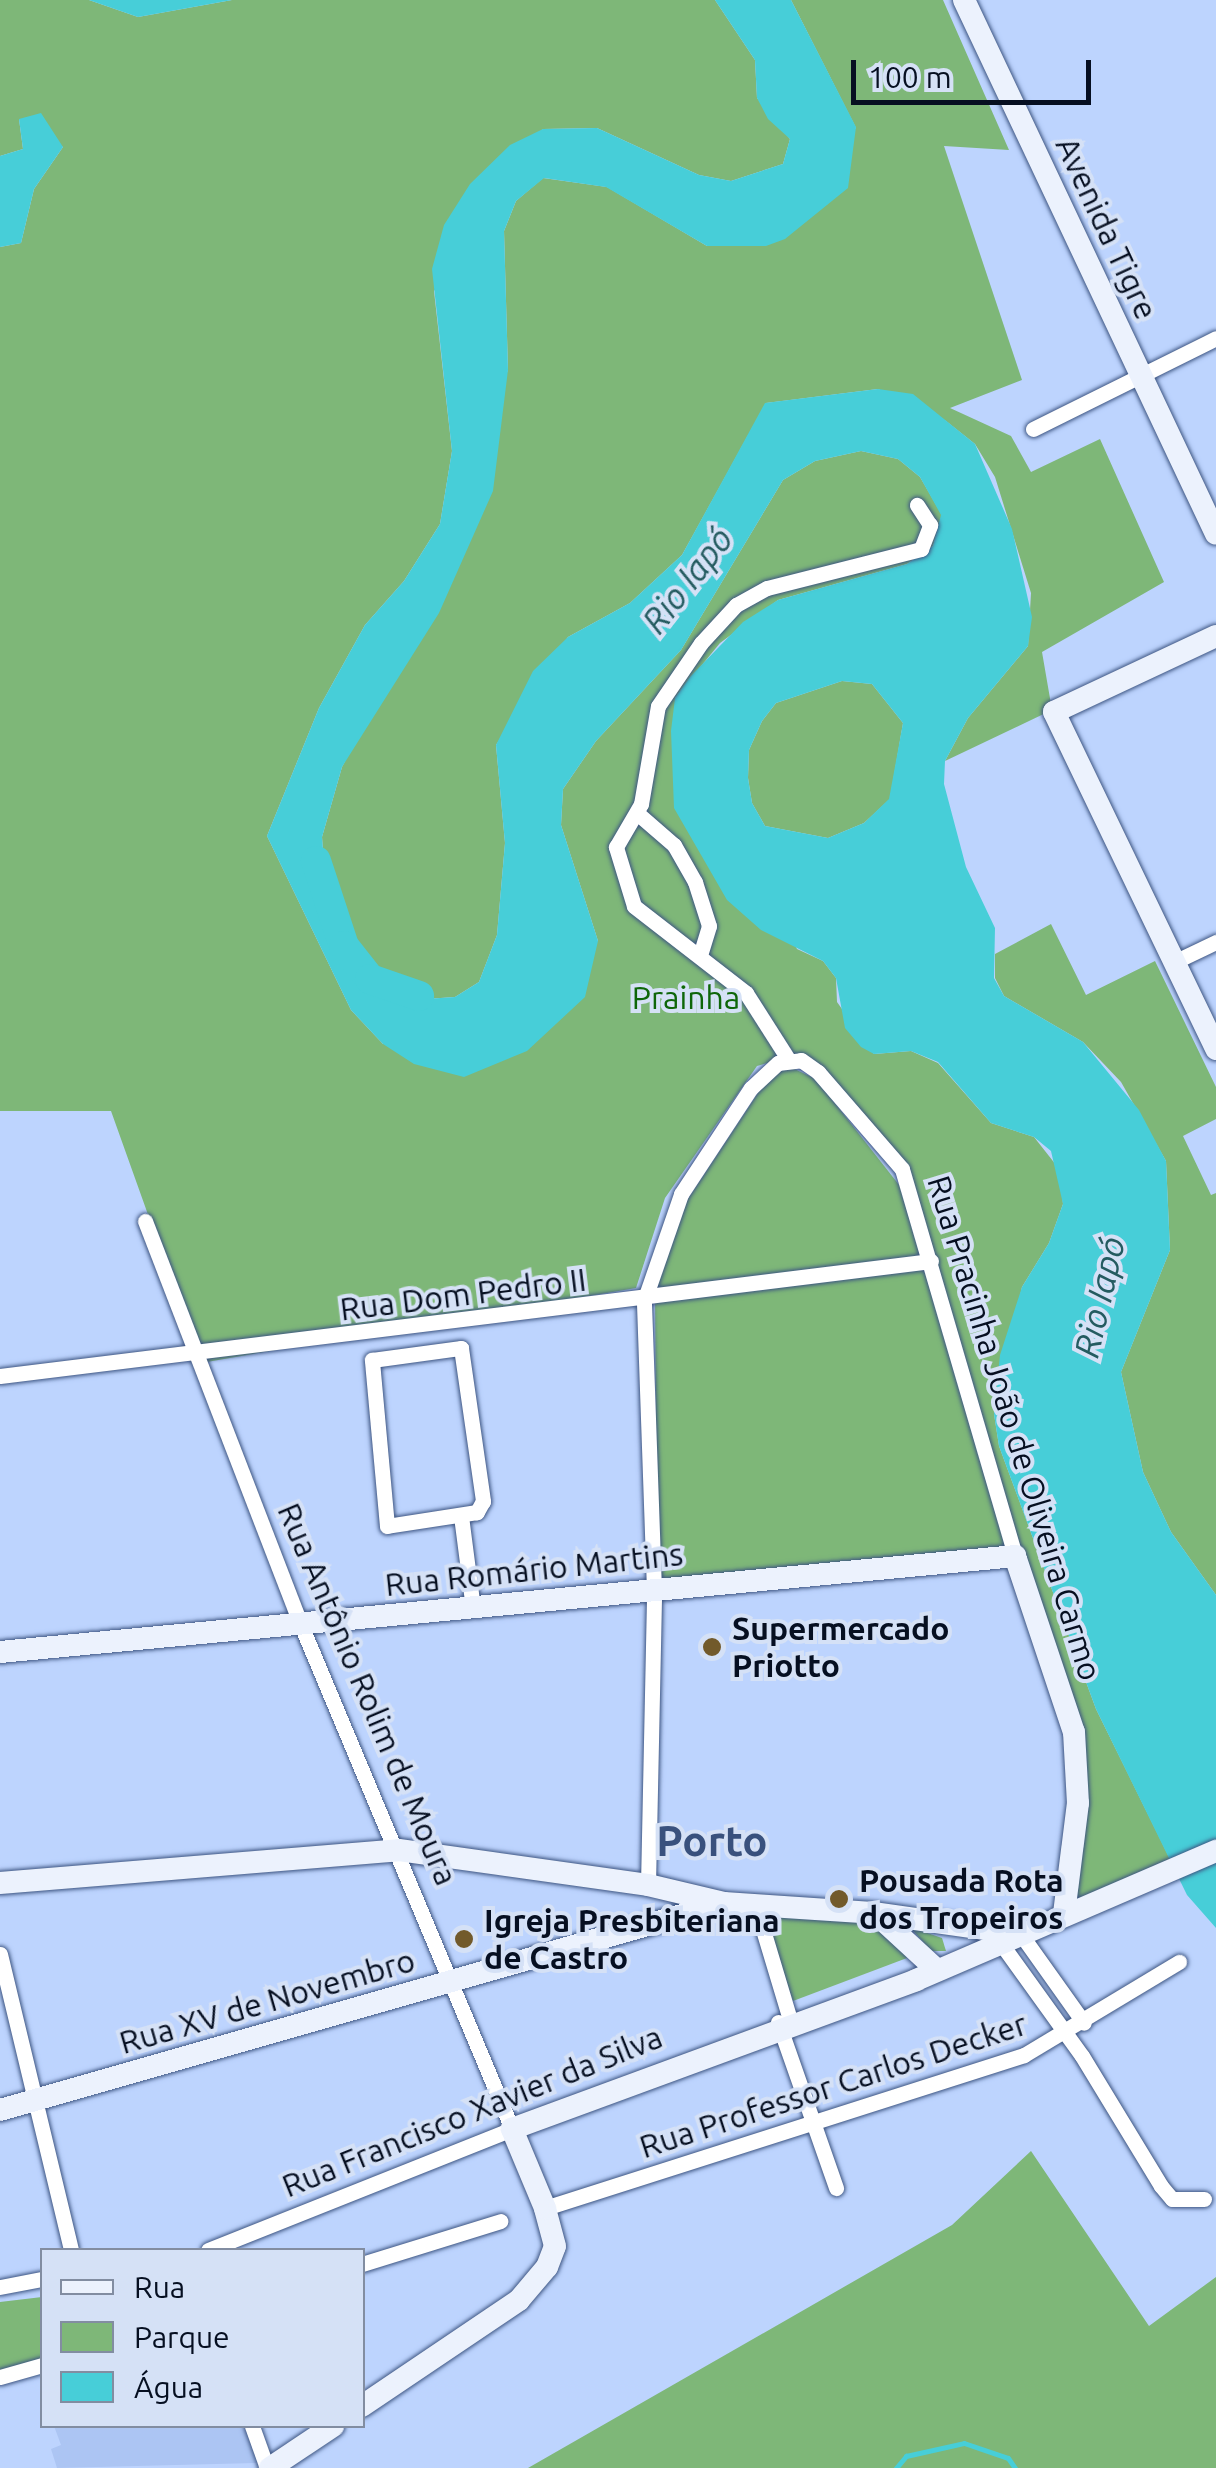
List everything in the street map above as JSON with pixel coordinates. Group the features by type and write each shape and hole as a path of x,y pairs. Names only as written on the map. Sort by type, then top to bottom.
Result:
{"street":[{"name":"Avenida Tigre","path":"964,0 1216,534"},
{"path":"1033,430 1216,338"},
{"path":"648,1885 654,1590 644,1301 673,1208 751,1088 766,1069 788,1059 746,993 644,916 627,891 616,847 624,823 636,813 658,706 677,672 712,630 736,605 767,588 921,549 930,526 916,505"},
{"path":"1216,636 1054,712 1216,1050"},
{"path":"636,813 674,845 695,882 710,926 700,956"},
{"path":"1174,962 1216,942"},
{"name":"Rua Pracinha João de Oliveira Carmo","path":"788,1059 818,1072 902,1169 1015,1556 1074,1732 1078,1803 1064,1914"},
{"name":"Rua Antônio Rolim de Moura","path":"146,1221 301,1625 400,1850 545,2208 555,2246 547,2268 519,2300 365,2404"},
{"name":"Rua Dom Pedro II","path":"0,1376 644,1301 931,1261"},
{"path":"460,1348 484,1486 476,1512 461,1516 387,1526 372,1360 460,1348"},
{"path":"461,1516 472,1608"},
{"name":"Rua Romário Martins","path":"0,1652 1015,1556"},
{"path":"0,1883 400,1850 648,1885 678,1909"},
{"name":"Rua Francisco Xavier da Silva","path":"213,2248 1010,1938 1216,1851"},
{"path":"756,1903 780,2025 810,2122 836,2188"},
{"name":"Rua XV de Novembro","path":"0,2110 453,1983 678,1909 756,1903 873,1912 954,1924 1010,1938"},
{"path":"873,1912 943,1963 954,1924"},
{"path":"1010,1938 1084,2023"},
{"path":"1010,1938 1066,2036 1161,2186 1172,2198 1204,2200"},
{"path":"0,1954 71,2248"},
{"name":"Rua Professor Carlos Decker","path":"545,2208 1024,2055 1066,2036 1179,1962"},
{"path":"365,2263 501,2221"},
{"path":"0,2287 40,2279"},
{"path":"0,2377 40,2366"},
{"path":"253,2428 269,2468 330,2428"}],"shaded area":[{"path":"55,2428 247,2428 259,2463 57,2468 51,2449 61,2445"}],"green space":[{"path":"0,0 89,0 138,17 232,0 715,0 755,60 757,98 790,139 783,164 731,181 699,175 597,128 543,129 434,291 452,451 440,524 404,581 365,625 319,708 267,836 351,1010 383,1044 598,941 561,825 563,789 596,741 681,650 783,480 815,461 861,451 898,459 920,477 942,515 933,546 907,564 778,600 720,643 675,698 797,949 823,961 836,978 837,1002 874,1054 911,1051 938,1063 991,1123 1034,1137 1060,1170 1063,1204 1049,1243 1022,1287 994,1414 999,1446 1096,1709 1172,1863 1075,1903 1084,1806 905,1168 790,1056 757,1066 665,1198 636,1288 201,1363 111,1111 0,1111 0,247 21,243 34,189 63,147 19,119 23,149 0,156"},
{"path":"791,0 943,0 1009,150 944,146 1022,380 950,408 1011,436 1031,472 1100,439 1164,582 1042,652 1052,710 945,761 968,718 1028,646 1031,593 995,477 975,444 946,421 878,389 766,403 682,555 630,603 568,637 496,745 505,843 497,935 479,982 455,997 426,999 370,979 344,946 326,892 322,837 342,767 373,707 508,370 504,231 516,201 543,178 607,187 707,246 856,128"},
{"path":"842,681 872,684 903,723 890,799 864,823 828,838 765,826 752,803 748,778 749,750 762,721 776,703"},
{"path":"1051,924 1086,995 1155,961 1216,1087 1216,1119 1183,1136 1211,1195 1216,1193 1216,1595 1171,1532 1143,1472 1121,1372 1170,1250 1166,1161 1121,1082 1083,1042 1004,996 995,978 995,954"},
{"name":"Prainha","path":"788,1066 816,1079 903,1190 1007,1550 657,1585 655,1292 680,1211 768,1078"},
{"path":"762,1910 888,1923 907,1958 793,2001"},
{"path":"910,1927 942,1938 946,1951 931,1951"},
{"path":"1031,2151 1149,2326 1216,2277 1216,2468 528,2468 952,2225"},
{"path":"40,2297 40,2359 0,2372 0,2302"}],"water":[{"path":"89,0 232,0 138,17"},
{"path":"715,0 791,0 856,127 848,188 785,239 766,246 707,246 606,187 544,178 516,201 504,231 508,370 493,491 439,613 342,767 322,837 326,892 344,946 370,979 426,999 455,997 479,982 497,935 505,843 496,745 533,671 568,637 630,603 682,555 765,403 878,389 913,394 975,444 1012,529 1032,617 1028,646 968,718 945,761 944,784 966,867 995,928 994,978 1004,996 1083,1042 1139,1110 1166,1161 1170,1250 1121,1372 1143,1472 1171,1532 1216,1595 1216,1928 1187,1895 1096,1709 999,1446 994,1414 1000,1355 1022,1287 1049,1243 1063,1204 1051,1151 1034,1137 991,1123 938,1062 911,1051 874,1054 861,1047 845,1028 836,978 823,961 761,930 727,900 674,808 671,731 675,698 690,677 743,622 778,600 907,564 933,546 941,515 920,477 898,459 861,451 815,461 783,480 681,650 596,741 563,789 561,825 598,941 585,997 527,1051 464,1077 414,1064 383,1044 351,1010 267,836 319,708 365,625 404,581 440,524 452,451 432,269 444,225 470,184 510,145 543,129 597,128 699,175 731,181 783,164 790,139 768,119 757,98 755,60","holes":["842,681 872,684 903,723 889,799 864,823 828,838 765,826 752,803 748,778 749,750 762,721 776,703"]},
{"path":"41,113 63,147 34,189 21,243 0,247 0,156 23,149 19,119"}],"waterway":[{"name":"Rio Iapó","path":"316,861 344,946 370,979 419,996"},
{"path":"896,2468 906,2456 964,2443 1008,2458 1015,2468"}],"place":[{"name":"Supermercado Priotto","path":"712,1647"},
{"name":"Pousada Rota dos Tropeiros","path":"839,1899"},
{"name":"Igreja Presbiteriana de Castro","path":"464,1939"}],"district":[{"name":"Porto","path":"712,1841"}]}
